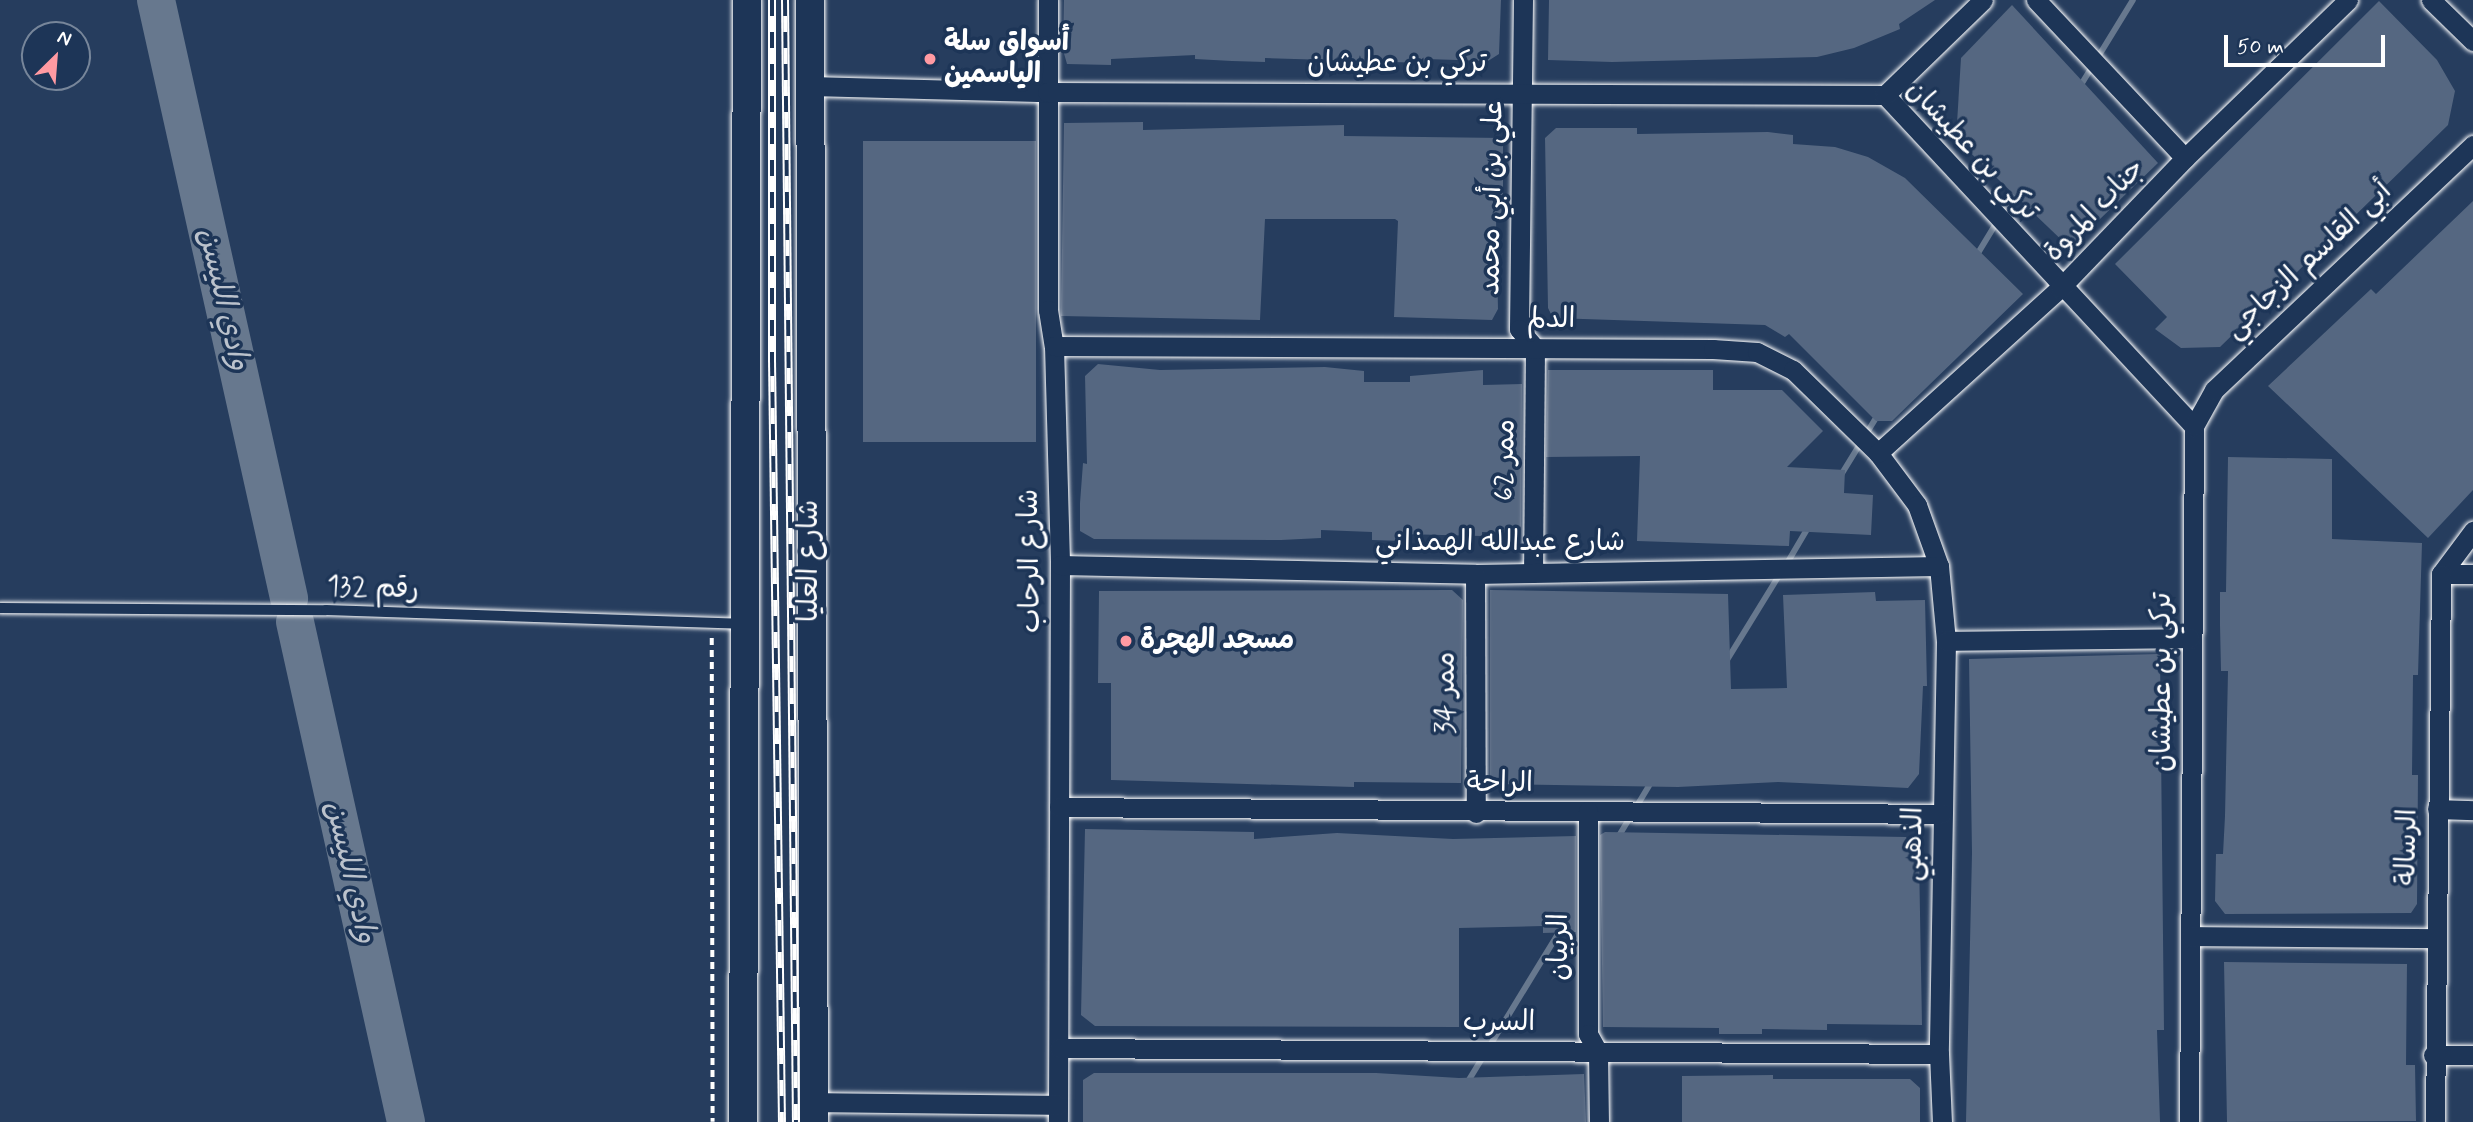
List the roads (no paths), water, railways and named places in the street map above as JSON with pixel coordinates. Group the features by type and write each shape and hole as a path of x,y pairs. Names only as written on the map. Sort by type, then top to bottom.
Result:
{"main road":[{"path":"744,1122 743,624 747,0"},
{"name":"شارع العليا","path":"810,0 814,1112"}],"street":[{"name":"شارع الرحاب","path":"1048,0 1048,310 1054,346 1060,565 1058,1114"},
{"name":"علي بن أبي محمد","path":"1523,0 1519,329 1535,348"},
{"path":"1885,95 1983,0"},
{"path":"2036,0 2185,158"},
{"name":"جناب المروة","path":"1878,453 2060,288 2185,158 2348,0"},
{"path":"2431,0 2473,41"},
{"name":"تركي بن عطيشان","path":"810,86 1047,92 1885,95 2060,288 2194,426 2190,638 2189,1122"},
{"name":"أبي القاسم الزجاجي","path":"2194,426 2214,390 2473,145"},
{"name":"الدلم","path":"1054,346 1535,348 1757,352 1793,370 1878,453 1917,505 1939,566"},
{"name":"ممر 62","path":"1533,573 1535,348"},
{"path":"2441,574 2473,531"},
{"name":"شارع عبدالله الهمذاني","path":"1060,565 1475,574 1939,566"},
{"name":"الذهبي","path":"1939,566 1946,641 1939,1054 1942,1122"},
{"name":"ممر 34","path":"1475,574 1476,813"},
{"path":"2441,574 2473,574"},
{"name":"الرسالة","path":"2435,1122 2434,938 2441,574"},
{"path":"1946,641 2190,638"},
{"name":"الراحة","path":"1059,807 1476,813 1588,811 1942,814"},
{"path":"2437,809 2473,810"},
{"name":"الربيان","path":"1588,811 1588,1034 1598,1052 1599,1122"},
{"path":"2191,936 2434,938"},
{"name":"السرب","path":"1059,1048 1939,1054"},
{"path":"2434,1055 2473,1055"},
{"path":"814,1112 1058,1114"}],"lane":[{"name":"رقم 132","path":"0,608 326,610 743,624"}],"waterway":[{"name":"وادي الليسن","path":"156,0 289,598"},
{"path":"2079,88 2133,0"},
{"path":"1975,258 2017,189"},
{"path":"1841,475 1879,413"},
{"path":"1786,565 1809,526"},
{"path":"1727,660 1780,574"},
{"name":"وادي الليسن","path":"295,622 406,1122"},
{"path":"1617,839 1653,779"},
{"path":"1467,1083 1563,926"}],"railway":[{"path":"772,0 772,360 782,1122"},
{"path":"785,0 796,1122"}],"place":[{"name":"أسواق سلة الياسمين","path":"930,59"},
{"name":"مسجد الهجرة","path":"1126,641"}]}
